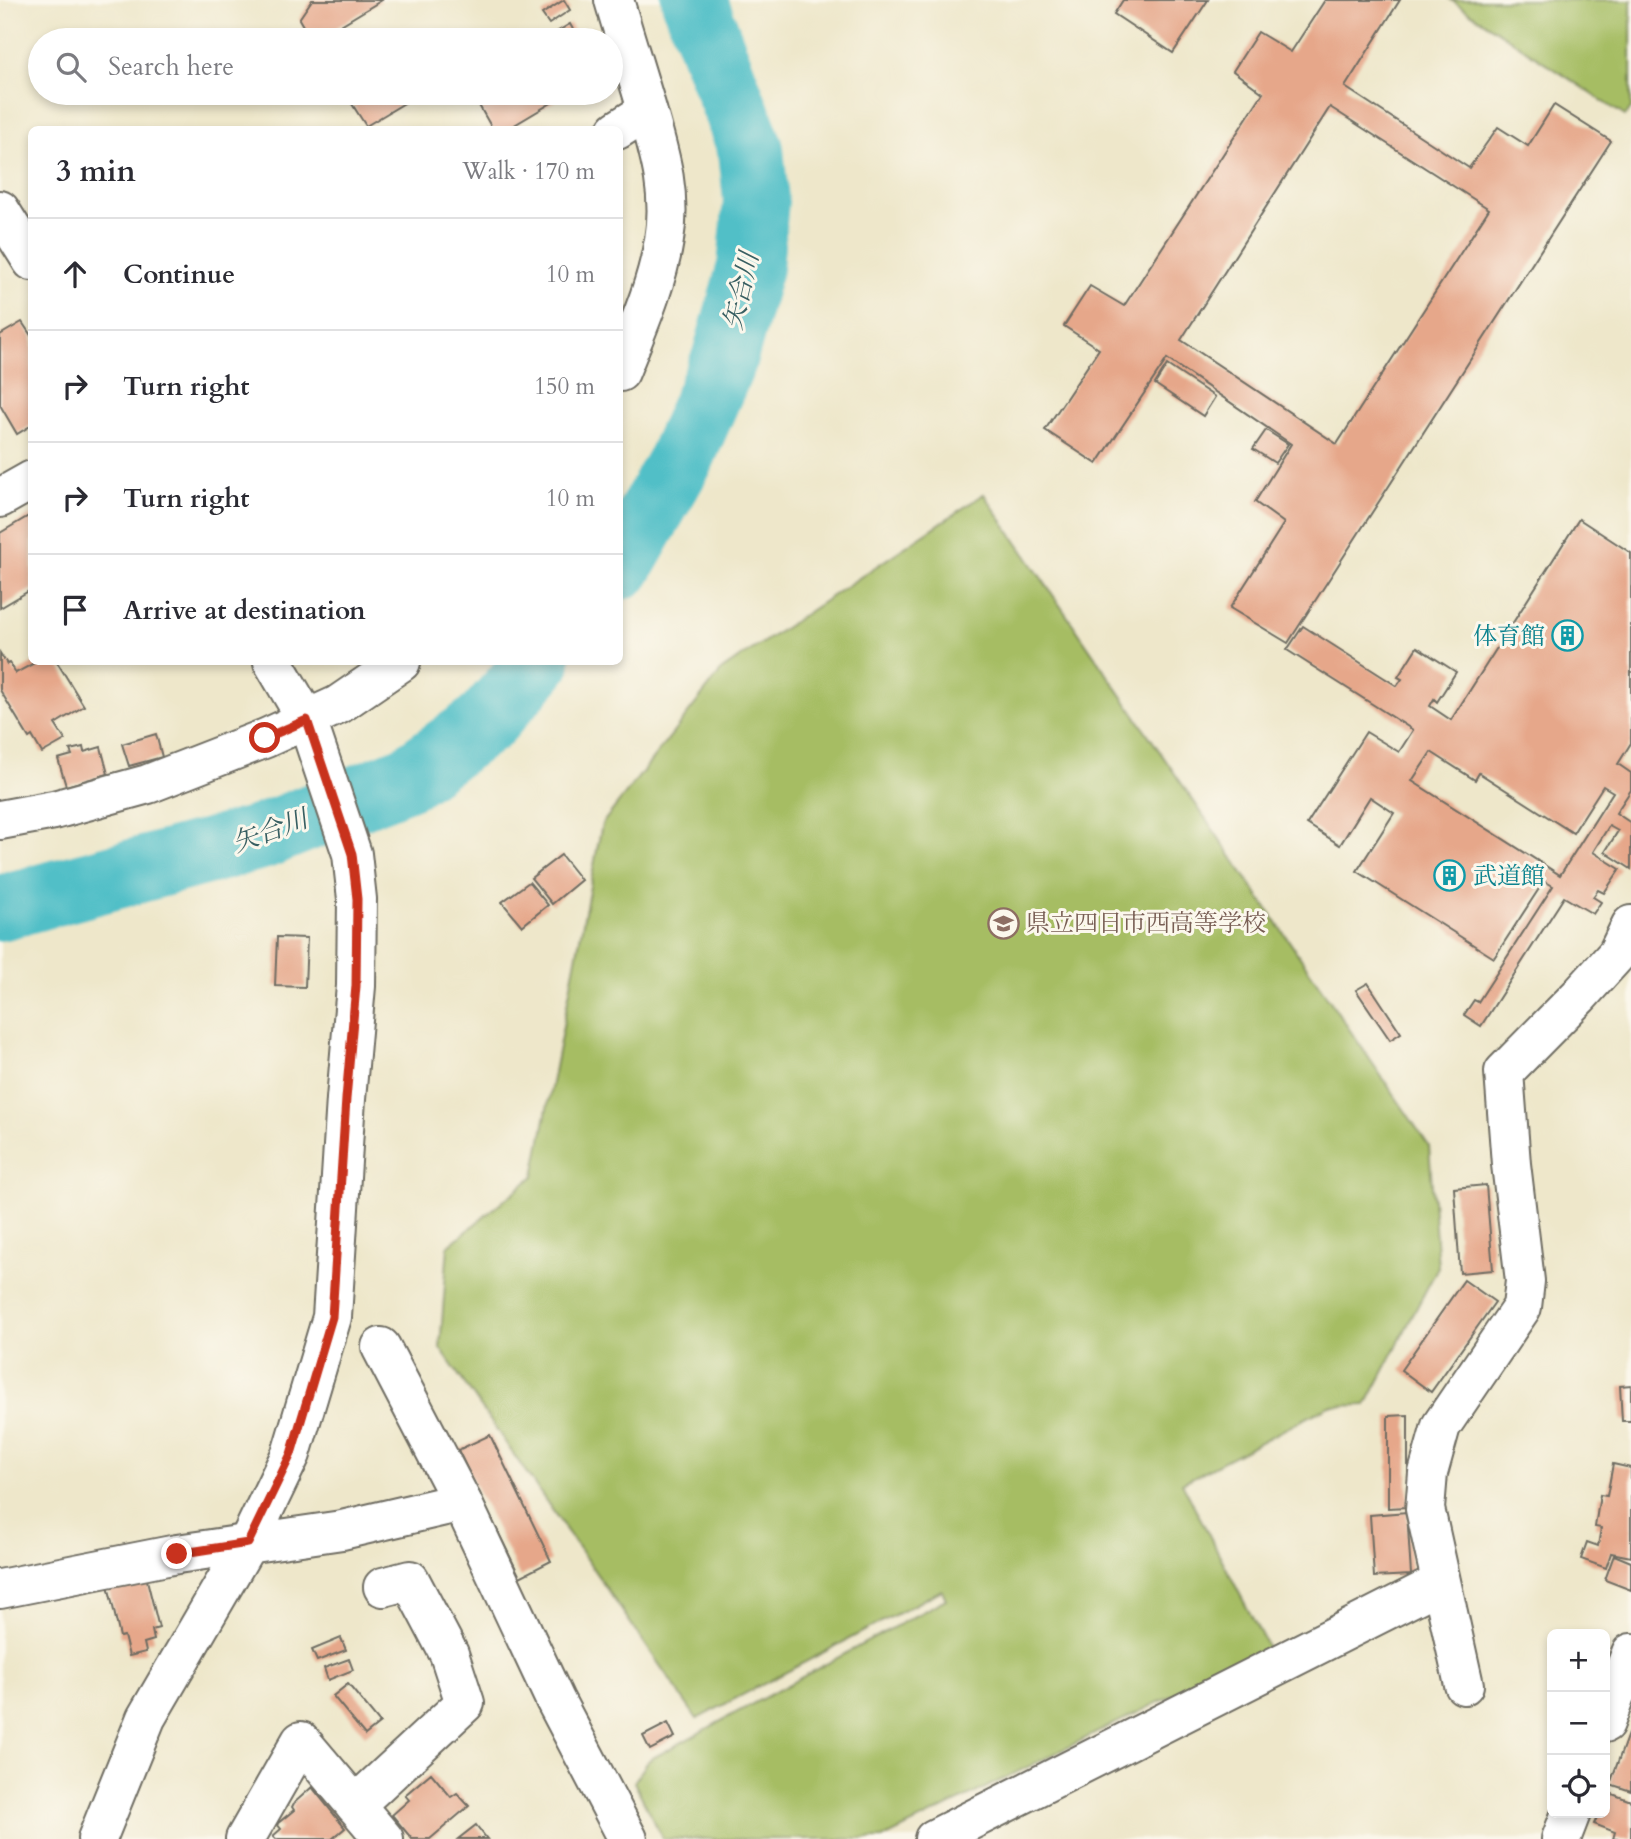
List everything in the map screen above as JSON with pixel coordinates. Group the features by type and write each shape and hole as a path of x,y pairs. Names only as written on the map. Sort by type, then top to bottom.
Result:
{"street":[{"path":"614,0 618,28"},
{"path":"623,60 632,120 665,174 667,201 664,240 655,276 623,364"},
{"path":"0,210 28,255"},
{"path":"0,498 28,482"},
{"path":"97,1839 146,1718 248,1543 291,1454 332,1317 356,986 357,899 352,854 307,720 275,665"},
{"path":"0,820 54,810 148,784 307,720 338,705 397,665"},
{"path":"1464,1685 1425,1509 1427,1473 1441,1426 1522,1307 1525,1281 1511,1164 1504,1072 1617,954 1631,925"},
{"path":"381,1347 462,1502 555,1700 628,1839"},
{"path":"0,1589 177,1554 342,1530 462,1502"},
{"path":"355,1805 466,1703 449,1654 410,1580 383,1587"},
{"path":"934,1839 1440,1583"},
{"path":"1610,1710 1631,1653"},
{"path":"245,1839 301,1741 384,1839"},
{"path":"1561,1839 1569,1818"}],"green space":[{"path":"1451,0 1631,0 1631,108 1625,116"},
{"path":"984,494 1429,1146 1438,1267 1366,1405 1329,1406 1182,1483 1268,1648 882,1839 663,1839 634,1782 649,1760 946,1599 942,1590 697,1719 440,1348 448,1246 534,1176 602,824 722,670"}],"building":[{"path":"312,0 382,0 336,28 304,28 299,19"},
{"path":"564,0 570,10 549,24 542,14"},
{"path":"1123,0 1208,0 1173,53 1114,14"},
{"path":"1325,0 1400,0 1345,87 1469,168 1498,127 1528,146 1554,105 1611,141 1288,643 1230,608 1284,523 1255,502 1291,444 1167,359 1097,464 1045,430 1099,349 1064,326 1090,286 1124,306 1263,93 1233,71 1258,32 1291,52","holes":["1330,107 1489,209 1337,444 1181,340"]},
{"path":"353,105 401,105 366,126"},
{"path":"479,105 548,105 513,126 491,126"},
{"path":"22,322 28,331 28,427 17,434 0,405 0,335"},
{"path":"1167,365 1215,397 1203,416 1155,384"},
{"path":"1266,430 1288,444 1275,463 1253,449"},
{"path":"28,516 28,591 0,608 0,533"},
{"path":"1579,519 1631,553 1631,743 1618,764 1631,773 1631,790 1616,813 1631,823 1631,869 1605,852 1618,831 1609,826 1593,852 1620,869 1604,893 1598,890 1593,897 1601,902 1593,914 1564,897 1481,1026 1464,1015 1474,1000 1478,1002 1553,886 1544,881 1494,958 1357,871 1394,813 1370,797 1340,845 1307,824 1366,732 1399,752 1413,730 1287,650 1303,626 1397,686 1402,679 1398,677 1417,647 1456,672 1437,702 1434,699 1430,706 1451,720","holes":["1431,752 1475,780 1479,773 1573,833 1603,786 1613,792 1560,875 1412,781"]},
{"path":"0,653 16,673 31,665 59,665 84,706 55,724 65,740 42,753 32,736 29,738 0,690"},
{"path":"156,734 162,757 129,766 122,744"},
{"path":"83,747 84,752 101,747 108,774 66,786 58,759 72,755 70,750"},
{"path":"561,855 581,880 552,904 531,878"},
{"path":"529,882 548,905 522,926 502,902"},
{"path":"277,937 307,938 305,987 275,986"},
{"path":"1368,983 1401,1033 1390,1040 1356,990"},
{"path":"1486,1185 1493,1270 1460,1273 1454,1188"},
{"path":"1464,1280 1495,1302 1431,1392 1401,1370"},
{"path":"1631,1385 1631,1421 1622,1421 1620,1386"},
{"path":"1408,1415 1408,1507 1388,1508 1388,1416"},
{"path":"490,1435 551,1561 520,1577 458,1450"},
{"path":"1613,1464 1631,1468 1631,1557 1611,1553 1606,1568 1581,1559 1587,1542 1598,1546 1601,1528 1595,1527 1600,1495 1607,1496"},
{"path":"1407,1512 1411,1575 1374,1577 1370,1515"},
{"path":"1614,1555 1631,1562 1631,1590 1605,1580"},
{"path":"146,1576 159,1628 152,1630 154,1640 144,1643 146,1652 129,1656 124,1636 120,1637 108,1585"},
{"path":"341,1638 346,1650 317,1661 312,1650"},
{"path":"349,1659 353,1670 328,1680 324,1668"},
{"path":"348,1684 380,1723 365,1735 333,1696"},
{"path":"668,1723 675,1737 650,1750 643,1736"},
{"path":"1628,1734 1631,1735 1631,1791 1610,1784"},
{"path":"431,1773 451,1797 457,1793 469,1806 430,1839 412,1839 392,1815 409,1800 405,1795"},
{"path":"312,1787 345,1828 332,1839 276,1839 273,1836 281,1829 277,1824 294,1810 294,1803"},
{"path":"1610,1793 1631,1801 1631,1839 1613,1839 1615,1832 1594,1824 1597,1818 1610,1818"},
{"path":"476,1825 487,1839 458,1839"}],"waterway":[{"name":"矢合川","path":"623,562 680,461 724,360 750,267 756,200 751,150 694,0"},
{"name":"矢合川","path":"0,908 261,837 409,777 486,722 535,665"}],"place":[{"name":"体育館","path":"1568,636"},
{"name":"武道館","path":"1450,876"},
{"name":"県立四日市西高等学校","path":"1003,923"}],"route":[{"path":"177,1554 248,1543 291,1454 332,1317 356,986 357,899 352,854 307,720 265,738"}]}
